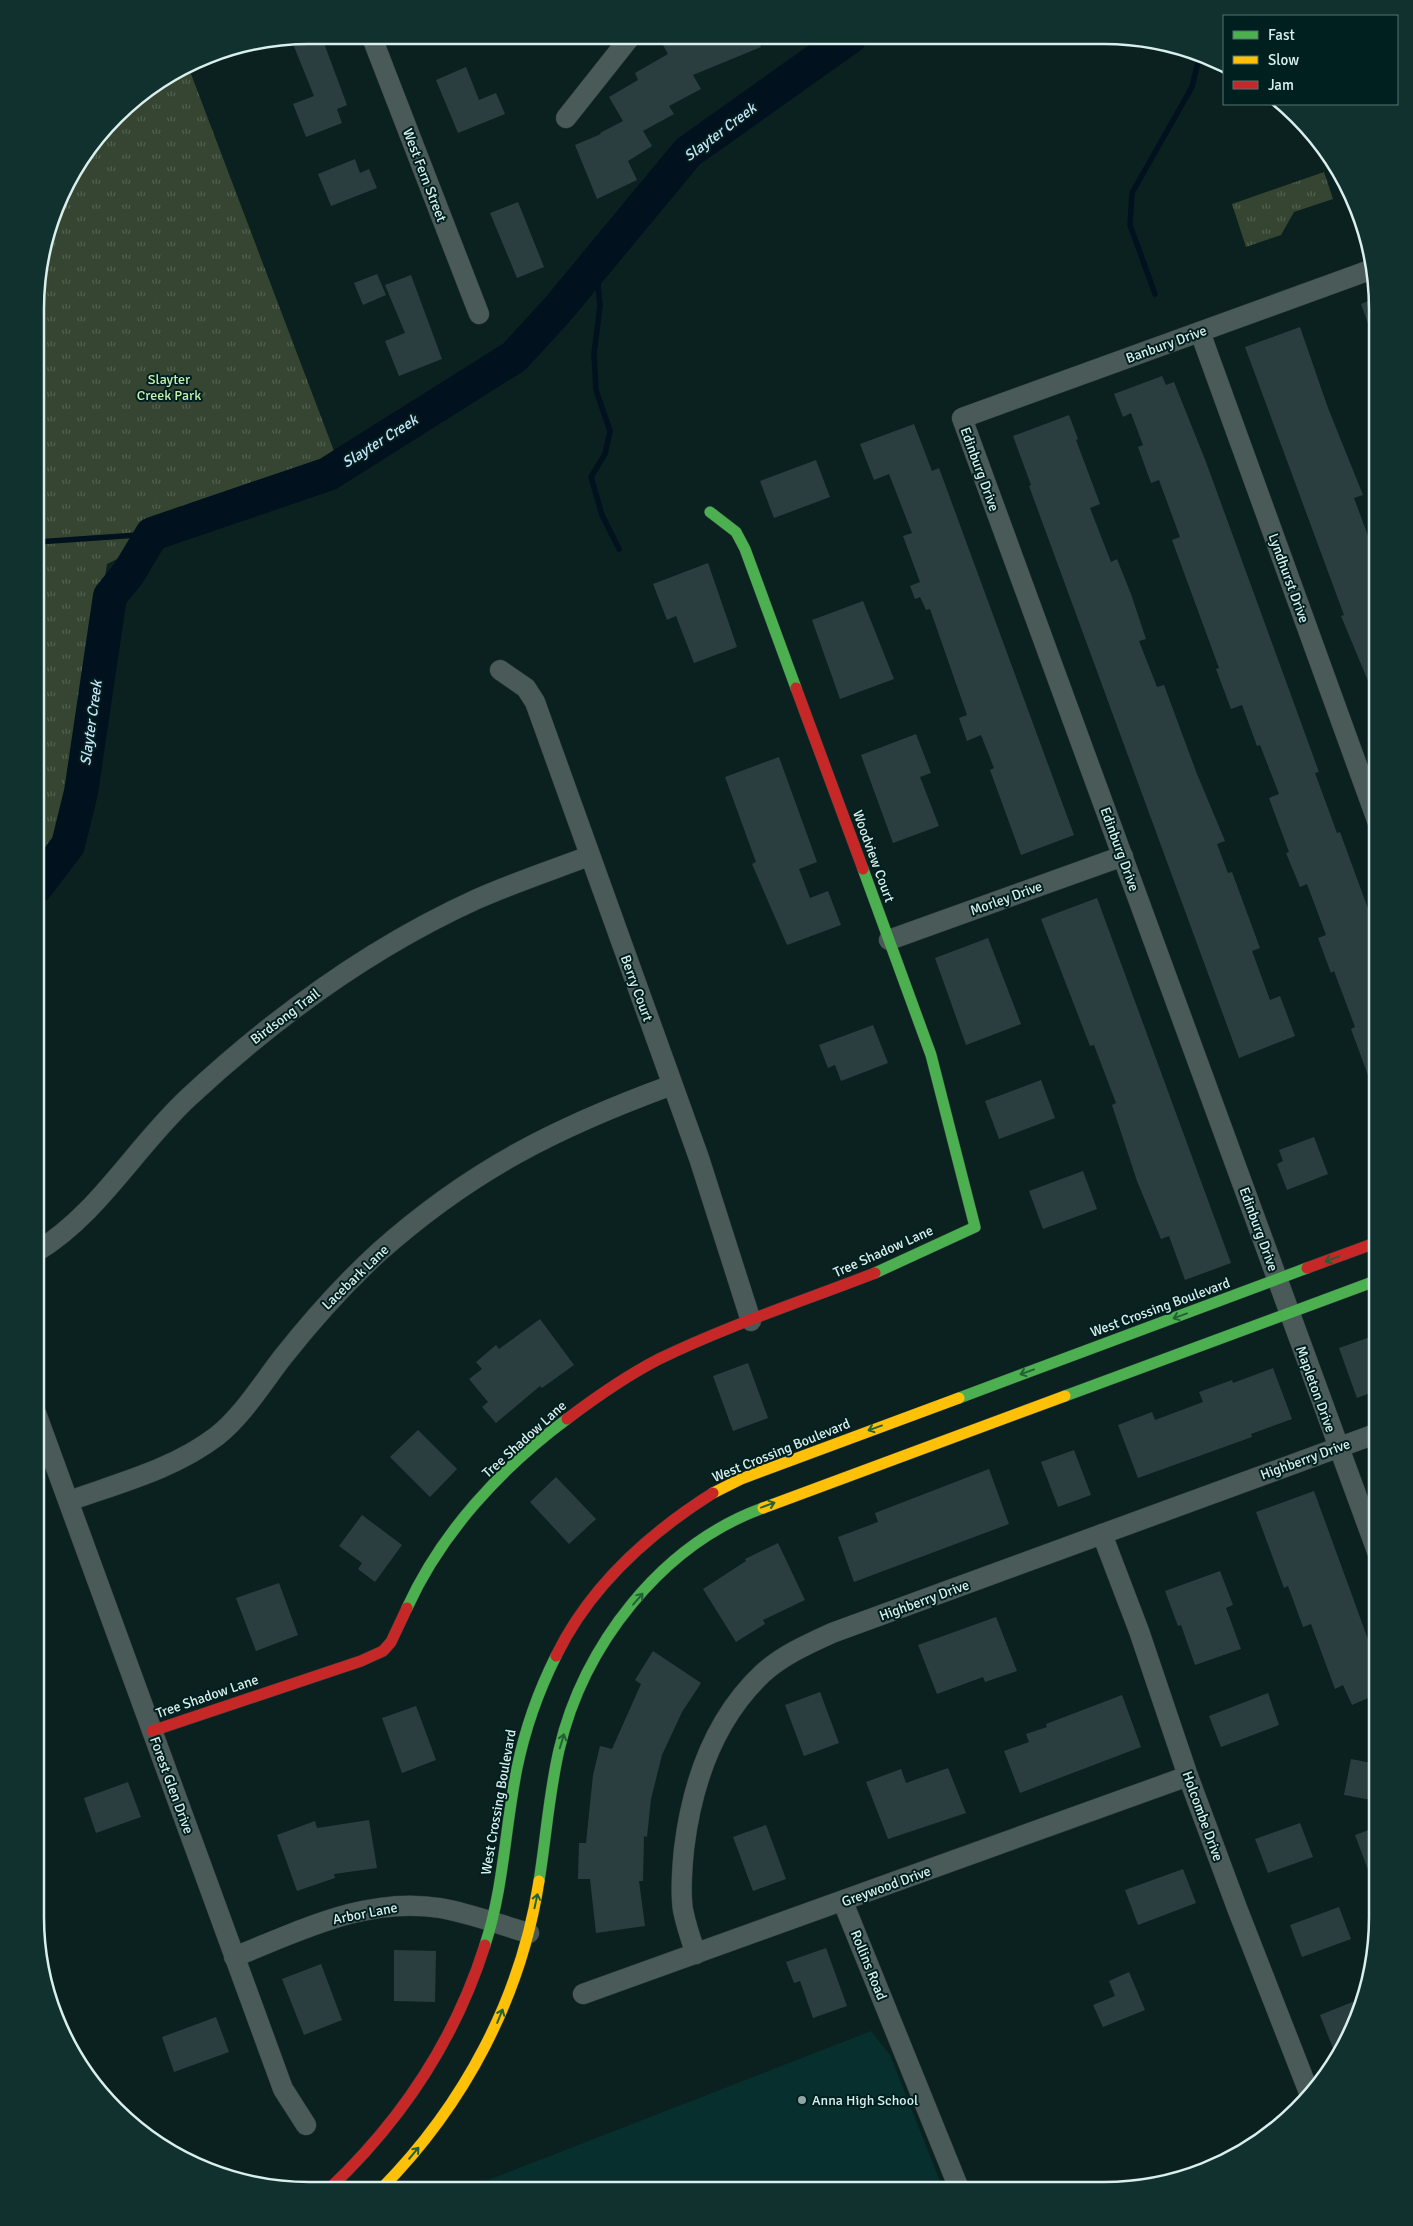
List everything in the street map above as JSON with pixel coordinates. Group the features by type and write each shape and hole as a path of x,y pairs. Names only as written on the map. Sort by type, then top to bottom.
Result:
{"street":[{"name":"West Fern Street","path":"374,44 479,314"},
{"path":"566,118 625,44"},
{"name":"Banbury Drive","path":"962,418 1367,271"},
{"name":"Lyndhurst Drive","path":"1200,332 1369,798"},
{"name":"Edinburg Drive","path":"962,418 1278,1279"},
{"name":"Woodview Court","path":"710,512 736,532 741,540 889,940 940,1086 976,1227"},
{"name":"Berry Court","path":"500,670 526,688 536,702 589,856 713,1200 751,1321"},
{"name":"Birdsong Trail","path":"44,1246 82,1218 168,1117 243,1048 292,1008 366,958 441,917 499,890 589,856"},
{"name":"Morley Drive","path":"889,940 1123,856"},
{"name":"Lacebark Lane","path":"68,1501 158,1469 200,1447 218,1435 245,1406 313,1319 332,1298 402,1232 460,1188 506,1158 557,1131 604,1110 672,1085"},
{"name":"Tree Shadow Lane","path":"152,1731 383,1651 391,1642 418,1584 446,1540 477,1504 540,1441 583,1406 629,1375 683,1349 868,1276 976,1227"},
{"name":"West Crossing Boulevard","path":"337,2182 364,2155 403,2109 435,2062 461,2010 480,1962 492,1923 506,1846 517,1768 529,1717 546,1671 571,1627 597,1591 639,1547 679,1515 716,1490 756,1473 1369,1245"},
{"name":"Mapleton Drive","path":"1278,1279 1337,1447 1369,1531"},
{"path":"387,2182 410,2157 458,2095 497,2024 528,1933 537,1896 560,1749 574,1704 593,1663 630,1607 654,1580 701,1541 754,1510 1369,1283"},
{"name":"Forest Glen Drive","path":"44,1435 283,2089 306,2125"},
{"name":"Highberry Drive","path":"696,1954 683,1909 682,1871 693,1796 714,1738 729,1712 764,1672 788,1655 832,1634 1369,1436"},
{"name":"Holcombe Drive","path":"1102,1534 1152,1668 1188,1776 1307,2087"},
{"name":"Greywood Drive","path":"583,1994 843,1902 1188,1776"},
{"name":"Rollins Road","path":"843,1902 956,2182"},
{"name":"Arbor Lane","path":"234,1957 318,1923 377,1908 400,1905 441,1908 528,1933"}],"shaded area":[{"name":"Anna High School","path":"871,2031 890,2055 940,2182 483,2182"}],"green space":[{"name":"Slayter Creek Park","path":"190,72 334,451 320,460 107,564 66,831 44,860 44,292 46,274 53,240 64,207 88,162 121,121 162,88"},
{"path":"1324,172 1333,199 1294,212 1281,235 1246,247 1232,204"}],"building":[{"path":"293,44 324,44 347,105 337,109 342,123 306,137 293,104 314,96"},
{"path":"662,44 760,44 761,47 693,75 701,89 669,106 674,114 643,131 652,146 628,161 637,180 597,199 575,145 601,134 623,121 609,97 638,80 635,73 668,54"},
{"path":"466,67 479,100 496,93 505,114 458,133 436,80"},
{"path":"355,159 360,173 369,169 377,188 331,206 318,174"},
{"path":"518,202 544,267 517,278 490,213"},
{"path":"377,274 386,295 363,305 354,283"},
{"path":"411,275 442,359 399,376 385,341 405,333 385,285"},
{"path":"1369,301 1369,326 1361,304"},
{"path":"1300,327 1328,408 1363,495 1354,498 1369,538 1369,683 1341,616 1344,615 1245,347"},
{"path":"1162,376 1166,385 1174,382 1206,462 1319,772 1315,773 1337,833 1340,832 1369,911 1369,1078 1351,1029 1355,1027 1334,971 1331,973 1318,938 1326,935 1307,884 1300,887 1286,853 1289,852 1269,798 1279,794 1260,745 1257,746 1242,705 1231,709 1216,669 1219,668 1172,540 1180,537 1159,480 1151,483 1138,447 1143,445 1131,413 1123,417 1114,394"},
{"path":"1069,415 1078,439 1076,440 1100,504 1090,508 1111,562 1117,559 1146,639 1139,641 1157,687 1164,685 1197,774 1225,841 1217,844 1228,873 1232,872 1260,948 1252,951 1270,1000 1280,996 1295,1036 1239,1058 1029,486 1031,485 1013,436"},
{"path":"914,424 932,471 939,468 1074,835 1021,855 990,770 994,768 981,735 967,741 959,718 967,715 930,609 926,610 920,597 915,599 910,586 920,582 903,536 912,533 889,474 874,480 860,444"},
{"path":"816,460 830,497 774,518 760,481"},
{"path":"708,563 737,647 694,663 676,616 667,620 653,584"},
{"path":"863,601 894,679 840,699 812,620"},
{"path":"916,734 931,773 920,777 939,826 893,843 861,755"},
{"path":"779,757 817,862 799,869 810,898 828,891 841,925 787,945 752,864 756,862 725,777"},
{"path":"1097,898 1231,1263 1185,1280 1169,1236 1161,1239 1137,1181 1112,1105 1116,1103 1094,1045 1090,1046 1041,919"},
{"path":"988,938 1021,1024 966,1045 935,958"},
{"path":"873,1025 888,1063 841,1081 835,1065 828,1068 819,1045"},
{"path":"1041,1080 1055,1118 999,1139 985,1101"},
{"path":"1314,1137 1328,1174 1287,1190 1277,1164 1283,1161 1279,1150"},
{"path":"1083,1171 1097,1209 1043,1229 1029,1191"},
{"path":"540,1319 574,1365 542,1388 540,1386 496,1423 482,1407 488,1402 469,1379 482,1369 476,1362 496,1345 499,1349"},
{"path":"1369,1337 1369,1393 1357,1398 1339,1348"},
{"path":"748,1363 768,1418 733,1431 713,1376"},
{"path":"1273,1368 1292,1419 1251,1434 1252,1437 1138,1478 1118,1425 1152,1412 1155,1420 1203,1402 1199,1392 1232,1380 1233,1383"},
{"path":"418,1430 457,1469 430,1497 390,1457"},
{"path":"1074,1450 1091,1495 1058,1507 1041,1462"},
{"path":"989,1469 1009,1524 854,1582 838,1537 878,1522 875,1513"},
{"path":"556,1477 596,1519 569,1544 530,1502"},
{"path":"1314,1491 1369,1642 1369,1698 1352,1705 1343,1685 1335,1689 1311,1624 1303,1627 1288,1586 1284,1588 1256,1512"},
{"path":"362,1515 402,1545 375,1582 358,1569 362,1563 339,1546"},
{"path":"778,1543 805,1600 763,1620 765,1624 736,1642 703,1589 746,1561 745,1559"},
{"path":"1220,1571 1233,1605 1226,1608 1241,1649 1195,1665 1181,1625 1178,1626 1165,1591"},
{"path":"279,1583 298,1635 256,1651 236,1598"},
{"path":"996,1617 1017,1671 985,1682 983,1677 937,1694 918,1645"},
{"path":"653,1651 701,1683 682,1712 662,1755 651,1799 647,1837 644,1836 643,1881 639,1881 645,1926 596,1933 590,1879 578,1879 579,1843 586,1843 593,1775 600,1746 612,1749 641,1684 635,1680"},
{"path":"820,1692 839,1743 804,1756 785,1705"},
{"path":"1268,1693 1279,1725 1221,1747 1209,1716"},
{"path":"1122,1695 1141,1747 1020,1793 1004,1751 1029,1742 1026,1734 1047,1727 1046,1724"},
{"path":"416,1706 436,1760 402,1773 382,1718"},
{"path":"1351,1759 1369,1762 1369,1800 1344,1795"},
{"path":"948,1768 966,1813 888,1839 866,1782 901,1769 906,1783"},
{"path":"128,1782 141,1817 96,1833 84,1798"},
{"path":"369,1820 377,1868 334,1874 335,1878 297,1891 277,1835 315,1821 317,1828"},
{"path":"1300,1823 1313,1857 1268,1873 1255,1839"},
{"path":"766,1825 786,1879 753,1891 733,1837"},
{"path":"1369,1830 1369,1872 1355,1835"},
{"path":"1183,1869 1196,1903 1138,1925 1125,1890"},
{"path":"1339,1907 1351,1939 1302,1957 1290,1925"},
{"path":"826,1948 847,2006 813,2018 800,1981 794,1983 786,1962"},
{"path":"394,1950 436,1951 435,2002 394,2001"},
{"path":"321,1964 342,2020 304,2035 282,1979"},
{"path":"1129,1972 1145,2010 1103,2027 1093,2005 1115,1996 1109,1981"},
{"path":"1355,2001 1334,2050 1320,2015"},
{"path":"216,2017 229,2052 174,2072 162,2037"}],"waterway":[{"name":"Slayter Creek","path":"44,876 68,845 81,792 110,596 128,574 152,534 328,474 514,357 558,309 688,152 840,44"},
{"path":"1155,294 1130,225 1132,193 1192,87 1198,61"},
{"path":"596,263 600,306 594,354 596,390 610,431 605,454 591,477 602,515 619,549"},
{"path":"44,542 152,534"}],"traffic: fast":[{"path":"710,512 736,532 745,549 796,688"},
{"path":"863,869 931,1055 975,1227 875,1273"},
{"path":"959,1398 1307,1268"},
{"path":"1065,1396 1369,1283"},
{"path":"407,1608 437,1554 475,1504 519,1459 567,1419"},
{"path":"539,1881 550,1799 559,1750 570,1711 607,1637 632,1604 660,1573 691,1547 726,1525 763,1508"},
{"path":"485,1945 496,1901 520,1753 543,1683 556,1656"}],"traffic: slow":[{"path":"763,1508 1065,1396"},
{"path":"713,1493 741,1479 959,1398"},
{"path":"387,2182 438,2122 463,2085 484,2047 503,2008 518,1967 539,1881"}],"traffic: jam":[{"path":"796,688 863,869"},
{"path":"1307,1268 1369,1245"},
{"path":"567,1419 612,1387 659,1359 739,1324 875,1273"},
{"path":"556,1656 570,1631 603,1584 644,1544 713,1493"},
{"path":"152,1731 361,1661 383,1651 391,1642 407,1608"},
{"path":"336,2182 380,2136 423,2077 458,2014 473,1980 485,1945"}],"place":[{"name":"Anna High School","path":"802,2100"}]}
